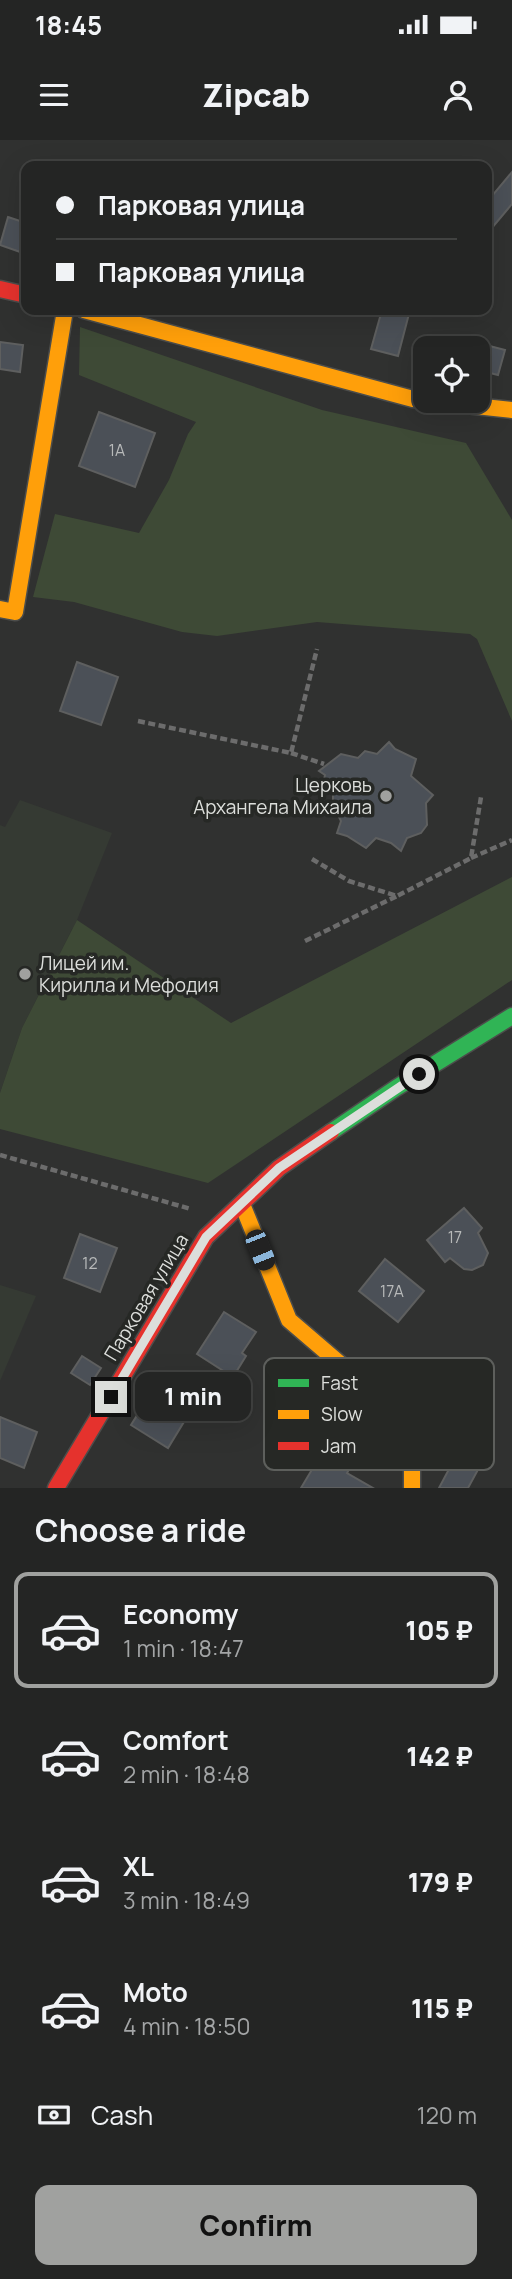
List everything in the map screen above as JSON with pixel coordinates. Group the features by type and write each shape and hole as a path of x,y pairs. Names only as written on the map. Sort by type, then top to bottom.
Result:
{"street":[{"path":"0,289 21,294"},
{"path":"0,609 15,612 64,315"},
{"path":"102,315 413,399"},
{"path":"490,408 512,410"},
{"name":"Парковая улица","path":"56,1488 206,1237 279,1168 396,1088 512,1016"},
{"path":"242,1204 289,1320 333,1358"},
{"path":"412,1470 412,1488"}],"path":[{"path":"290,753 317,649"},
{"path":"138,721 290,753 324,764"},
{"path":"471,858 481,797"},
{"path":"305,941 512,840"},
{"path":"312,859 349,881 397,895"},
{"path":"0,1156 226,1219"}],"shaded area":[{"name":"Лицей им. Кирилла и Мефодия","path":"20,800 112,833 77,920 22,1028 0,1093 0,825 5,827"},
{"path":"0,1285 36,1296 0,1381"}],"green space":[{"path":"80,327 322,410 466,443 512,520 512,721 477,639 470,634 317,622 217,636 182,632 74,602 33,597 55,514 139,533 169,480 188,434 196,422 79,375"},
{"path":"512,877 512,980 208,1183 0,1129 0,1093 22,1028 77,920 231,1023"}],"building":[{"path":"512,172 512,204 492,228 492,196"},
{"path":"8,217 21,221 21,252 0,245"},
{"path":"381,315 409,315 398,356 371,349"},
{"path":"0,342 23,345 20,372 0,369"},
{"path":"490,346 505,350 498,375 490,373"},
{"path":"99,412 155,433 135,487 79,466"},
{"path":"77,662 118,677 101,725 60,711"},
{"name":"Церковь Архангела Михаила","path":"389,742 395,749 416,759 411,776 433,795 426,803 427,825 421,833 407,838 401,851 391,843 376,838 366,848 337,833 341,821 333,805 333,787 323,785 325,775 319,771 341,754 358,758 365,751 377,754"},
{"path":"464,1208 482,1228 478,1233 488,1253 483,1265 472,1270 464,1269 450,1258 445,1262 427,1240"},
{"path":"80,1234 117,1248 100,1292 64,1278"},
{"path":"385,1259 424,1291 398,1322 359,1291"},
{"path":"224,1312 256,1332 242,1353 246,1356 233,1377 197,1354"},
{"path":"82,1356 101,1368 90,1385 71,1373"},
{"path":"156,1385 193,1407 168,1448 131,1425"},
{"path":"0,1417 37,1432 24,1468 0,1458"},
{"path":"312,1470 349,1470 347,1473 373,1488 301,1488"},
{"path":"449,1470 478,1470 468,1488 439,1488"}],"traffic: fast":[{"path":"331,1132 512,1016"}],"traffic: slow":[{"path":"0,609 15,612 64,315"},
{"path":"102,315 413,399"},
{"path":"490,408 512,410"},
{"path":"242,1204 289,1320 333,1358"},
{"path":"412,1470 412,1488"}],"traffic: jam":[{"path":"0,289 21,294"},
{"path":"56,1488 206,1237 279,1168 331,1132"}],"place":[{"name":"Церковь Архангела Михаила","path":"386,796"},
{"name":"Лицей им. Кирилла и Мефодия","path":"25,974"}],"route":[{"path":"111,1397 206,1237 279,1168 419,1074"}]}
